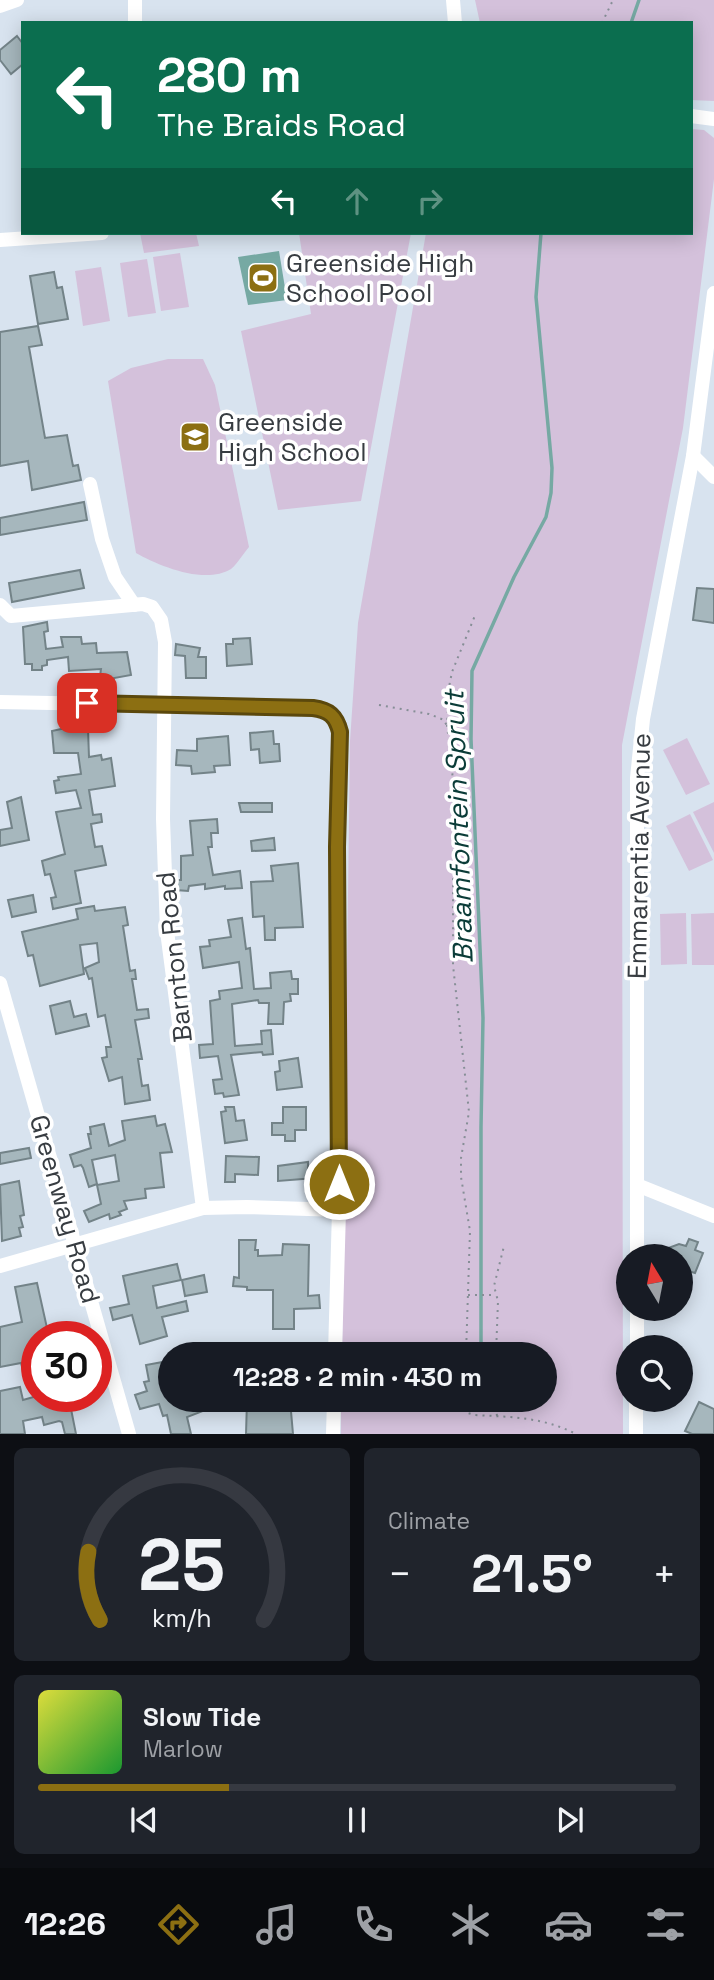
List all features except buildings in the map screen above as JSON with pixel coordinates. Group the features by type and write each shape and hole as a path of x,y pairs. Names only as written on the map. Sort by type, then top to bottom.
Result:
{"street":[{"path":"0,6 17,0"},
{"path":"135,0 135,21"},
{"path":"453,0 455,21"},
{"path":"693,113 714,111"},
{"path":"693,114 714,119"},
{"path":"0,240 73,235"},
{"name":"Emmarentia Avenue","path":"637,1244 637,778 643,719 694,456 714,293"},
{"path":"694,456 714,477"},
{"path":"0,605 11,616 134,605 116,577 102,539 90,484"},
{"name":"Barnton Road","path":"134,605 152,607 161,620 165,642 164,878 167,931 203,1208"},
{"path":"0,702 313,708 322,709 333,716 340,732 337,847 339,1210 335,1342"},
{"name":"Greenway Road","path":"0,983 129,1434"},
{"path":"637,1185 714,1216"},
{"path":"0,1266 203,1208 339,1210"},
{"path":"333,1434 334,1412"},
{"path":"636,1412 636,1434"}],"path":[{"path":"603,21 613,0"},
{"path":"466,1342 471,1256 461,1158 470,1112 453,965 453,797 452,758 447,727 452,672 476,613"},
{"path":"379,705 429,714 444,720 447,727"},
{"path":"496,1342 498,1301 494,1286 504,1246"},
{"path":"467,1295 496,1295"},
{"path":"468,1412 523,1417 547,1422 576,1434"},
{"path":"496,1412 497,1416"}],"shaded area":[{"path":"475,0 714,0 714,101 693,100 693,21 480,21"},
{"path":"693,129 704,130 714,138 714,179 683,428 622,745 623,1244 616,1244 616,1321 623,1321 623,1335 616,1335 616,1412 623,1412 623,1434 341,1434 341,1412 557,1412 557,1342 342,1342 350,741 358,623 426,235 693,235"},
{"path":"140,235 196,235 199,246 144,253"},
{"path":"299,235 411,235 361,501 278,510 241,331 311,314"},
{"name":"Greenside High School Pool","path":"279,251 287,300 248,305 238,257"},
{"path":"180,253 189,307 161,311 153,257"},
{"path":"147,259 156,313 128,317 120,263"},
{"path":"101,267 110,321 83,326 75,271"},
{"path":"168,359 203,359 215,385 249,547 231,569 220,573 208,575 182,572 136,553 108,381 131,368"},
{"path":"687,738 710,784 686,795 663,750"},
{"path":"714,802 714,853 693,812"},
{"path":"690,814 713,860 689,871 666,826"},
{"path":"686,913 687,964 661,965 660,914"},
{"path":"714,913 714,965 692,965 691,914"}],"waterway":[{"name":"Braamfontein Spruit","path":"632,21 639,0"},
{"name":"Braamfontein Spruit","path":"481,1342 483,1018 471,739 472,671 514,577 546,517 551,493 552,468 536,297 541,235"}],"place":[{"name":"Greenside High School Pool","path":"263,278"},
{"name":"Greenside High School","path":"195,437"}],"route":[{"path":"87,703 313,708 328,711 337,722 340,732 337,847 339,1184"}]}
